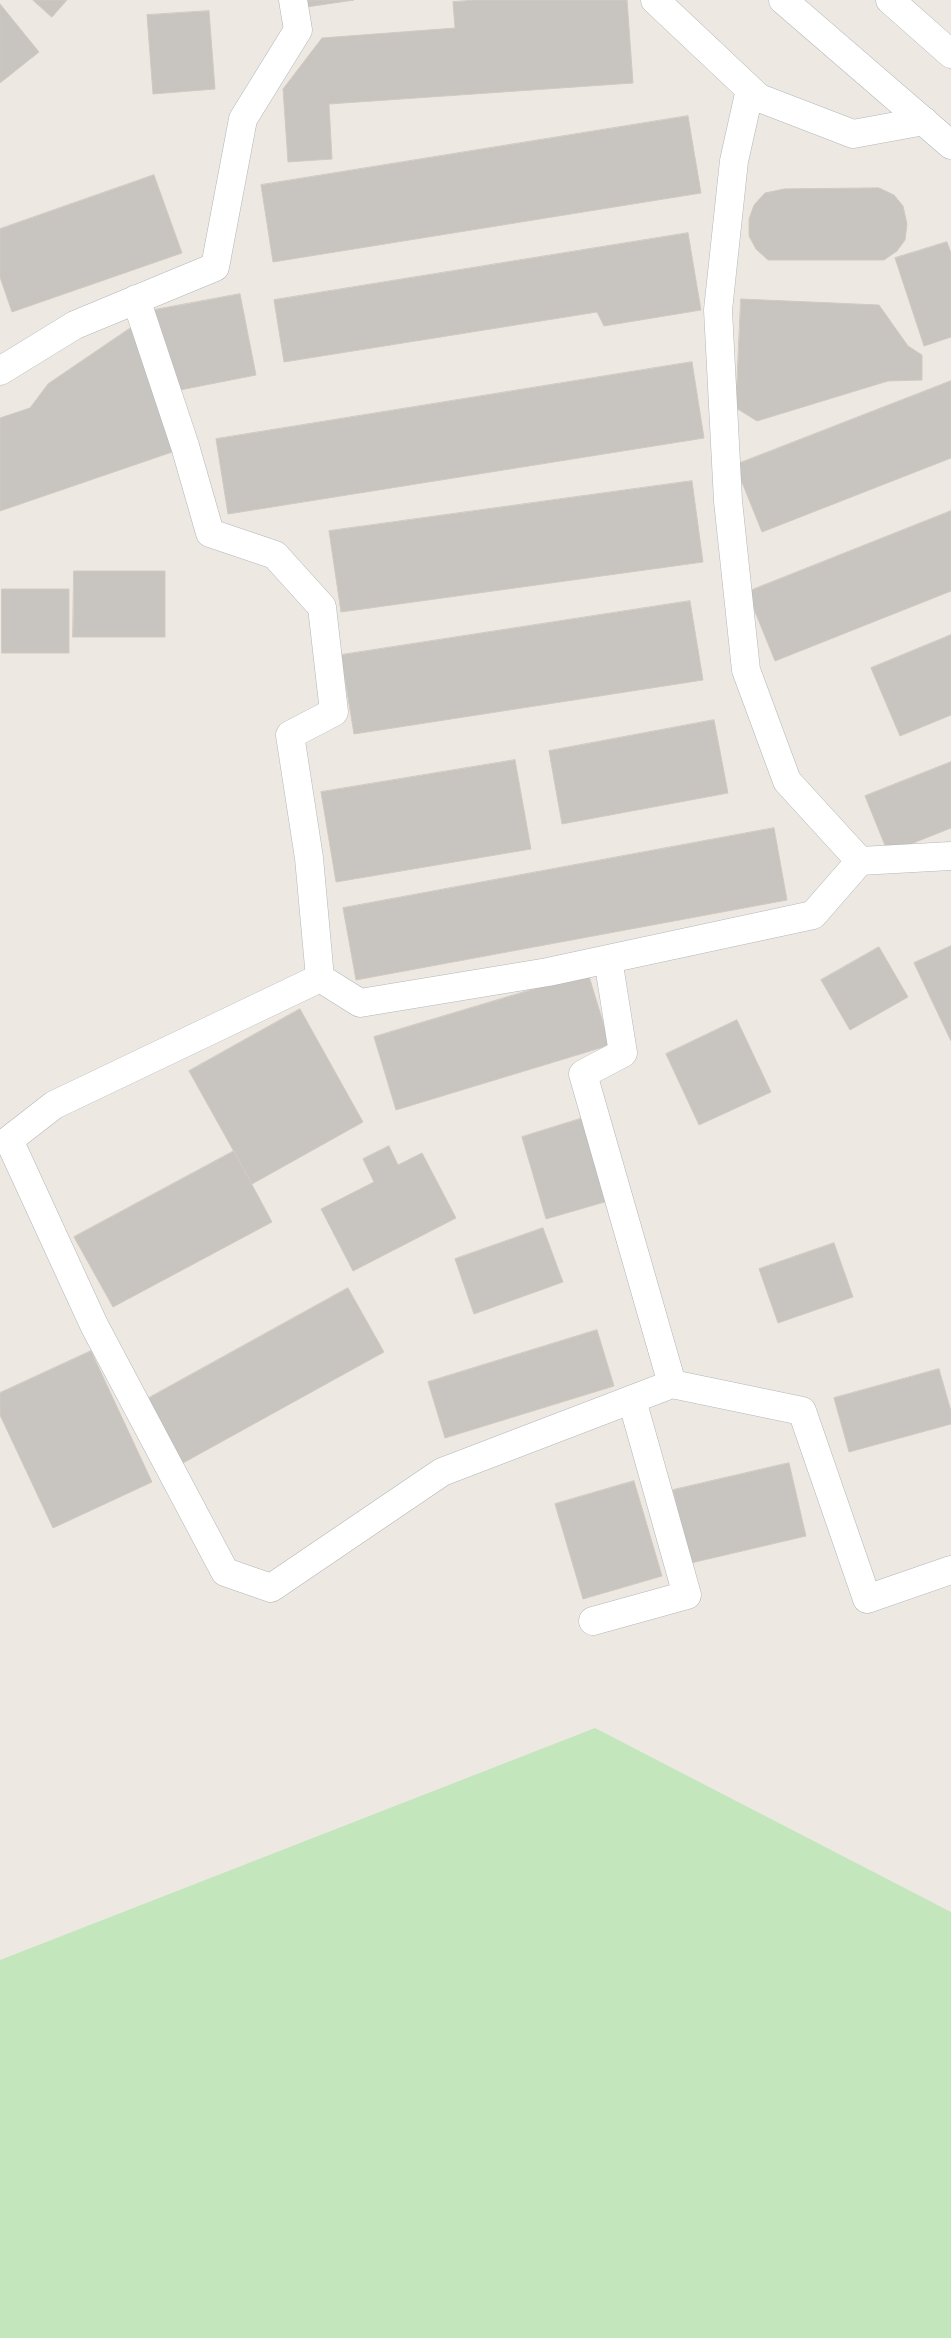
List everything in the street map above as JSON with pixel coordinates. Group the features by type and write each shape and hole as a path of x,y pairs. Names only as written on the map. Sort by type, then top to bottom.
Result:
{"street":[{"path":"0,371 75,325 215,267 243,119 298,30 293,0"},
{"path":"655,0 759,98"},
{"path":"783,0 951,145"},
{"path":"890,0 951,54"},
{"path":"860,861 787,782 746,670 728,501 718,310 734,161 749,94 852,134 924,122"},
{"path":"136,299 185,446 210,532 275,555 322,607 334,712 290,735 309,858 320,978"},
{"path":"320,978 360,1003 548,972 813,915 860,861 951,856"},
{"path":"608,959 623,1053 583,1074 672,1384"},
{"path":"320,978 54,1105 9,1140 94,1325 225,1572 271,1588 442,1472 672,1384 802,1411 867,1599 951,1570"},
{"path":"593,1621 687,1595 632,1400"}],"green space":[{"path":"595,1728 951,1912 951,2338 0,2338 0,1960"}],"building":[{"path":"33,0 67,0 52,17"},
{"path":"298,0 354,0 300,8"},
{"path":"476,0 627,0 633,83 329,104 332,159 288,162 283,89 322,38 455,28 453,2"},
{"path":"0,4 39,52 0,83"},
{"path":"209,11 215,89 153,94 147,15"},
{"path":"688,116 701,193 273,262 261,185"},
{"path":"154,175 182,253 12,312 0,277 0,229"},
{"path":"879,188 894,195 903,206 907,224 905,240 897,251 884,260 768,260 756,249 749,236 749,219 754,205 765,193 784,189"},
{"path":"688,233 701,310 604,326 597,312 284,362 274,300"},
{"path":"947,242 951,253 951,337 924,346 895,258"},
{"path":"240,294 256,375 170,392 154,310"},
{"path":"741,299 879,305 908,346 922,355 922,380 888,381 757,421 736,408"},
{"path":"135,325 178,450 0,511 0,418 30,408 48,384"},
{"path":"692,362 704,438 228,514 216,439"},
{"path":"951,381 951,458 762,532 735,465"},
{"path":"692,481 703,562 341,612 329,531"},
{"path":"951,511 951,591 775,661 747,592"},
{"path":"74,571 165,571 165,637 73,637"},
{"path":"2,589 69,589 69,653 2,653"},
{"path":"690,601 703,680 354,734 341,655"},
{"path":"951,635 951,715 900,736 871,668"},
{"path":"714,720 728,793 562,824 549,751"},
{"path":"515,760 531,849 336,882 321,792"},
{"path":"951,762 951,828 888,853 865,796"},
{"path":"774,828 787,900 356,980 343,908"},
{"path":"951,946 951,1041 914,963"},
{"path":"879,947 908,997 850,1030 821,980"},
{"path":"588,973 610,1045 396,1110 374,1037"},
{"path":"300,1009 363,1122 252,1184 189,1071"},
{"path":"737,1020 771,1092 699,1125 666,1054"},
{"path":"583,1118 608,1201 546,1219 522,1137"},
{"path":"389,1146 398,1165 422,1153 456,1218 353,1271 321,1209 374,1182 363,1159"},
{"path":"234,1151 272,1222 113,1307 74,1237"},
{"path":"543,1228 563,1282 474,1314 455,1259"},
{"path":"834,1243 853,1297 778,1323 759,1269"},
{"path":"348,1288 384,1352 183,1463 147,1399"},
{"path":"597,1330 614,1386 445,1438 428,1382"},
{"path":"91,1351 152,1482 53,1528 0,1415 0,1393"},
{"path":"939,1369 951,1411 951,1424 849,1452 834,1398"},
{"path":"789,1463 806,1536 691,1563 673,1490"},
{"path":"634,1481 662,1576 583,1599 555,1504"}]}
